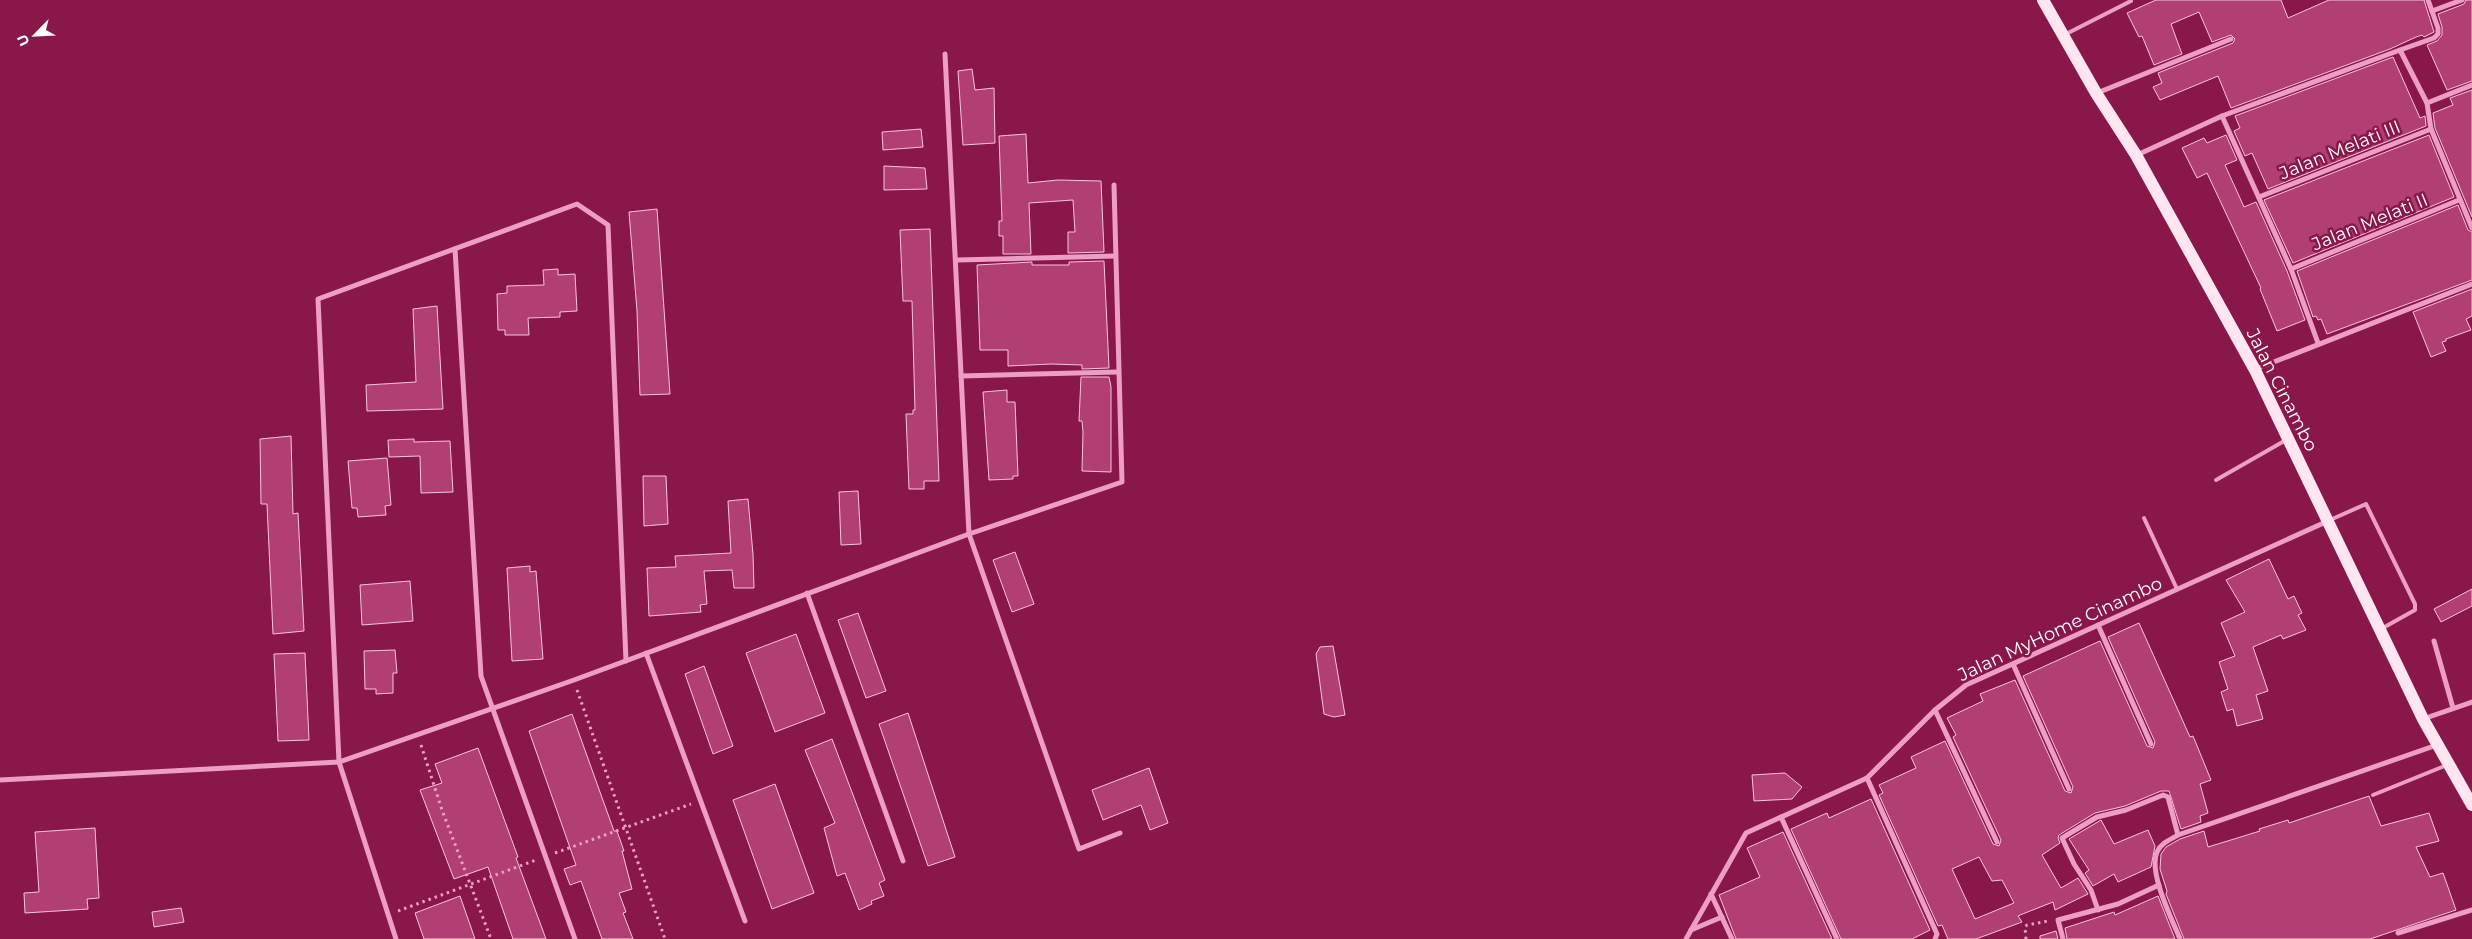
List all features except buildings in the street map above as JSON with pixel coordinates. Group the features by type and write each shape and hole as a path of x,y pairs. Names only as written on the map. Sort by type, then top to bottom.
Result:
{"main road":[{"name":"Jalan Cinambo","path":"2043,0 2096,93 2136,156 2254,370 2423,719 2472,805"}],"street":[{"path":"2136,156 2222,116 2434,38 2438,34 2438,28 2428,0"},
{"path":"2432,11 2462,0"},
{"path":"2096,93 2231,39"},
{"path":"2400,50 2426,103 2431,129 2472,228"},
{"path":"945,54 957,260 969,534 1079,849 1120,833"},
{"path":"2426,103 2472,85"},
{"path":"2222,116 2291,269 2318,343"},
{"name":"Jalan Melati III","path":"2259,197 2431,129"},
{"path":"0,780 338,762 574,680 969,534 1122,482 1117,372 1114,185"},
{"name":"Jalan Melati II","path":"2291,269 2460,200"},
{"path":"396,939 338,762 318,299 576,204 608,224 626,661"},
{"path":"455,249 480,676 575,939"},
{"path":"957,260 1115,256"},
{"path":"2254,370 2318,343 2472,284"},
{"path":"961,376 1117,372"},
{"name":"Jalan MyHome Cinambo","path":"1686,939 1746,833 1867,778 1935,710 1966,685 2328,521"},
{"path":"807,594 903,862"},
{"path":"2098,625 2152,744"},
{"path":"2434,641 2453,708"},
{"path":"646,653 745,921"},
{"path":"2013,664 2069,788"},
{"path":"2423,719 2472,702"},
{"path":"1935,710 1997,842"},
{"path":"2180,939 2159,885 2155,863 2157,851 2162,844 2178,835 2437,745"},
{"path":"1867,778 1937,934 1935,939"},
{"path":"2098,910 2091,890 2074,864 2062,838 2097,817 2126,810 2164,795 2168,797 2178,835"},
{"path":"1781,817 1837,939"},
{"path":"2063,939 2058,920 2118,904 2159,885"},
{"path":"1711,894 1732,939"},
{"path":"2398,932 2472,910"},
{"path":"1691,930 1722,917"}],"lane":[{"path":"2064,35 2130,1"},
{"path":"2216,480 2287,436"},
{"path":"2328,521 2366,504 2415,604 2415,610 2380,630"},
{"path":"2144,518 2177,589"},
{"path":"2372,795 2449,764"}],"path":[{"path":"574,680 665,939"},
{"path":"418,735 442,810 491,939"},
{"path":"2026,939 2025,927 2027,925 2058,920"}]}
